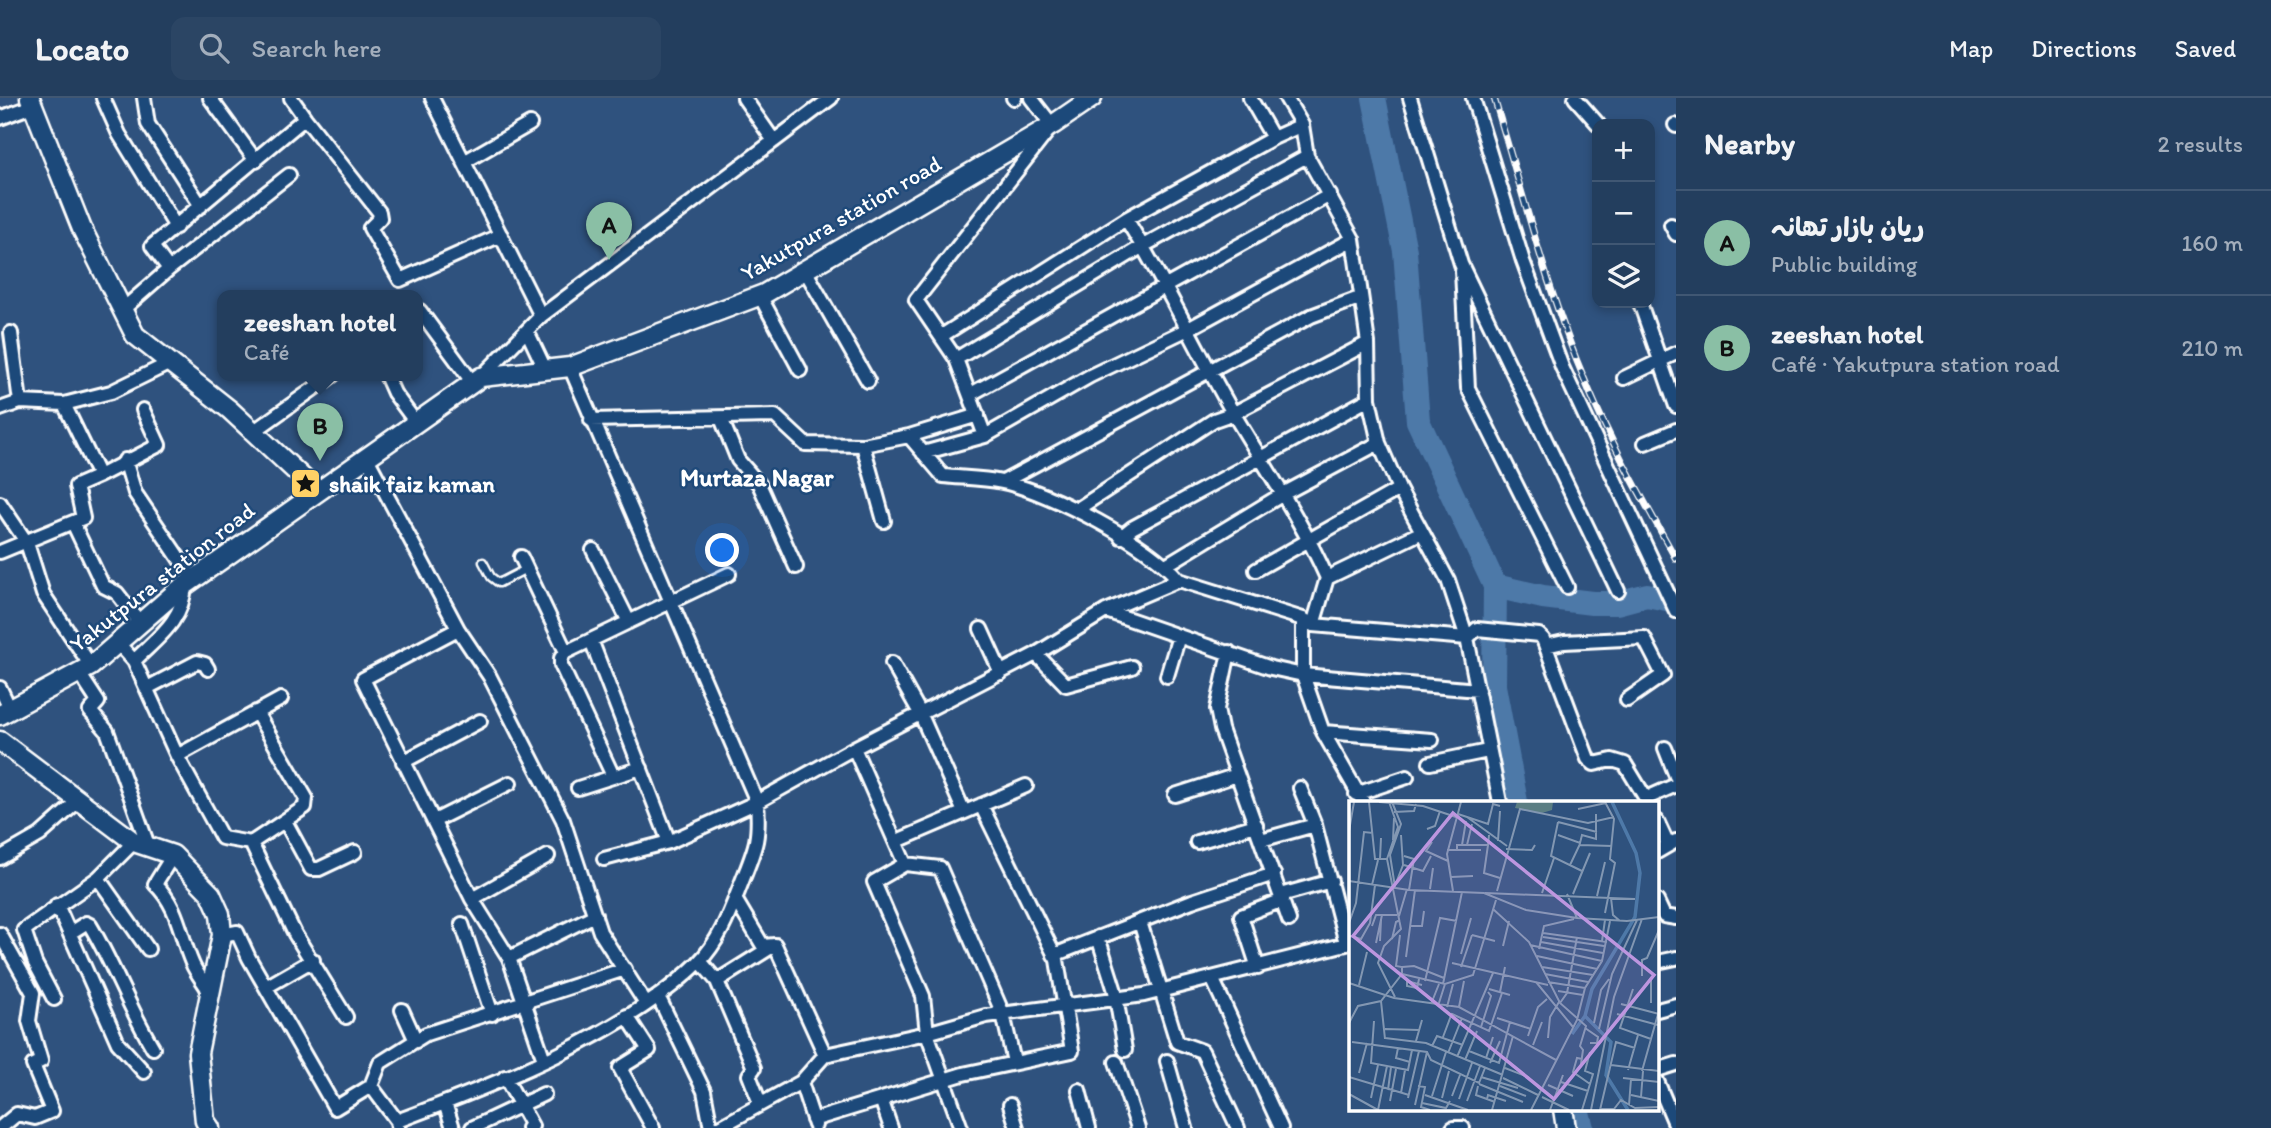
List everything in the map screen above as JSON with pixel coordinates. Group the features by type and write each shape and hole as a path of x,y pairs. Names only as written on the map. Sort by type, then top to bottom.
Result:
{"street":[{"path":"103,98 119,134 176,227"},
{"path":"144,98 148,124 201,206"},
{"path":"210,98 256,161"},
{"path":"292,98 379,212 380,218 370,228 400,280 501,235"},
{"path":"432,98 541,316"},
{"path":"744,98 774,141"},
{"path":"985,436 956,359 943,335 916,300 1053,124 1031,98"},
{"name":"Yakutpura station road","path":"3,708 85,669 189,582 477,380 570,367 760,296 1053,124 1091,98"},
{"path":"1250,98 1273,138"},
{"path":"1286,98 1302,125 1307,156 1353,239 1359,298 1368,343 1369,399 1379,443 1399,489 1448,580 1472,633 1478,690 1500,801"},
{"path":"1410,98 1461,264 1618,591"},
{"path":"1473,98 1523,261 1562,367 1676,611"},
{"path":"1575,98 1594,119"},
{"path":"423,315 477,380 541,316 828,99"},
{"path":"0,118 31,102 82,229 121,312 135,335 253,432 317,491"},
{"path":"169,269 152,246 305,118"},
{"path":"464,162 530,124"},
{"path":"943,335 1126,219 1273,138 1302,125"},
{"path":"956,359 1143,246 1307,156"},
{"path":"121,312 169,269 289,175"},
{"path":"971,394 1330,195"},
{"path":"1126,219 1167,285 1234,413 1310,540 1327,579"},
{"path":"923,453 985,436 1090,376 1190,328 1353,239"},
{"path":"1461,264 1468,388 1567,587"},
{"path":"805,270 868,381"},
{"path":"760,296 800,370"},
{"path":"1003,482 1311,316 1359,298"},
{"path":"1642,308 1676,406"},
{"path":"527,331 545,369"},
{"path":"11,333 20,402"},
{"path":"1076,510 1214,420 1234,413 1368,343"},
{"path":"1624,378 1676,353"},
{"path":"0,409 20,402 64,404 111,392 170,363"},
{"path":"371,1086 398,1124 544,1060 646,1004 699,961 724,927 760,836 757,802 570,367"},
{"path":"253,432 325,381"},
{"path":"389,381 394,393 417,424"},
{"path":"1121,537 1132,528 1369,399"},
{"path":"64,404 99,476"},
{"path":"0,552 27,543 83,517 76,486 159,445 143,410"},
{"path":"591,420 775,416 805,444 863,445 909,436 978,415"},
{"path":"721,418 738,460 759,484 796,566"},
{"path":"1645,443 1676,430"},
{"path":"909,436 943,476 1003,482 1076,510 1166,565 1179,580 1308,622 1472,633 1511,630 1539,635 1546,646 1588,759 1594,764 1612,760 1625,764 1647,800 1676,785"},
{"path":"1166,565 1283,494 1379,443"},
{"path":"863,445 884,522"},
{"path":"367,458 458,629 489,677 563,820 600,932 646,1004"},
{"path":"125,460 135,492 189,582 177,618 134,661"},
{"path":"1256,570 1399,489"},
{"path":"0,503 27,543 43,594 85,669 97,702 90,710 107,731 142,845"},
{"path":"73,523 103,586 117,593 141,624"},
{"path":"1407,777 1359,798 1323,732 1303,674 1308,622 1327,579 1422,532"},
{"path":"593,550 629,622"},
{"path":"524,563 566,652"},
{"path":"614,776 561,665 561,658 566,652 729,574"},
{"path":"604,859 669,842 757,802 920,713 1001,673 1106,611 1179,580"},
{"path":"1106,611 1271,668 1303,674 1478,690"},
{"path":"458,629 363,679 472,899 509,958 544,1060"},
{"path":"981,629 1001,673"},
{"path":"1167,677 1179,636"},
{"path":"1546,646 1564,642 1644,638 1662,675 1627,699"},
{"path":"591,640 669,842"},
{"path":"118,643 134,661 177,756 222,838 251,843 304,807 306,798 256,712"},
{"path":"1229,652 1217,709 1237,775 1289,920"},
{"path":"1036,653 1066,685 1132,667"},
{"path":"147,688 197,662 205,664 208,669"},
{"path":"892,663 920,713 964,812"},
{"path":"0,688 3,708"},
{"path":"177,756 281,699"},
{"path":"403,762 480,721"},
{"path":"1323,732 1432,740"},
{"path":"0,741 77,802 142,845 173,855 211,894 220,914 222,935 198,1053 205,1121 210,1128"},
{"path":"854,748 905,864"},
{"path":"1665,748 1676,776"},
{"path":"1430,763 1488,751"},
{"path":"578,788 641,768"},
{"path":"1175,795 1237,775"},
{"path":"434,821 510,783"},
{"path":"897,841 1026,786"},
{"path":"718,1128 739,1123 760,1103 801,1082 825,1055 927,1034 1003,1014 1116,999 1213,980 1348,943 1315,825 1300,788"},
{"path":"0,858 40,835 77,802"},
{"path":"801,1082 814,1124 881,1099 944,1080 1072,1051 1055,955 981,805"},
{"path":"285,821 311,869 319,869 355,852"},
{"path":"1658,824 1667,846"},
{"path":"1196,842 1256,825"},
{"path":"1261,840 1315,825"},
{"path":"251,843 296,934 346,1017"},
{"path":"0,1128 17,1114 36,1118 52,1111 33,1065 41,1060 29,1021 33,993 1,937 24,930 142,845"},
{"path":"173,855 155,884 164,893 185,937 192,962 209,991"},
{"path":"472,899 548,856"},
{"path":"961,1128 927,1034 923,996 874,882 905,864 940,869 1003,1014 1014,1062"},
{"path":"1055,955 1274,874"},
{"path":"98,878 148,948"},
{"path":"1258,968 1241,916 1331,881"},
{"path":"735,899 763,946 775,945"},
{"path":"57,905 118,1043 144,1072"},
{"path":"509,958 594,915"},
{"path":"1140,922 1177,1042 1202,1051 1238,1128"},
{"path":"70,933 86,923 90,925 113,964 124,996 153,1048"},
{"path":"462,925 492,1014"},
{"path":"24,930 35,963 54,999"},
{"path":"222,935 237,932 335,1108 371,1086 380,1063 426,1034 524,1004 625,968"},
{"path":"1098,937 1116,999 1125,1050"},
{"path":"717,981 775,945"},
{"path":"775,945 825,1055"},
{"path":"1658,962 1676,958"},
{"path":"266,987 313,960"},
{"path":"699,961 717,981 754,1069 749,1075 760,1103"},
{"path":"1213,980 1281,1128"},
{"path":"658,996 704,1091 711,1128"},
{"path":"1658,1010 1676,1005"},
{"path":"402,1010 416,1041"},
{"path":"627,1016 649,1050 620,1068 653,1128"},
{"path":"1167,1061 1186,1128"},
{"path":"1116,1062 1138,1128"},
{"path":"1658,1070 1676,1064"},
{"path":"505,1077 531,1126 528,1128"},
{"path":"1658,1083 1676,1126"},
{"path":"1079,1090 1089,1128"},
{"path":"472,1128 544,1094"},
{"path":"881,1099 891,1128"},
{"path":"445,1103 453,1128"},
{"path":"1010,1105 1017,1128"},
{"path":"1563,1110 1566,1128"},
{"path":"1453,1128 1464,1128"}],"lane":[{"path":"483,562 491,577 499,583 524,563"}],"waterway":[{"path":"1374,98 1405,251 1418,421 1495,586 1494,686 1516,801"},
{"path":"1495,586 1543,597 1592,603 1617,603 1647,595 1676,601"},
{"path":"1577,1110 1582,1128"}],"railway":[{"path":"1494,98 1547,278 1572,349 1617,450 1676,559"}],"place":[{"name":"ریان بازار تھانہ","path":"609,260"},
{"name":"zeeshan hotel","path":"320,461"},
{"name":"shaik faiz kaman","path":"306,484"}],"district":[{"name":"Murtaza Nagar","path":"757,478"}]}
